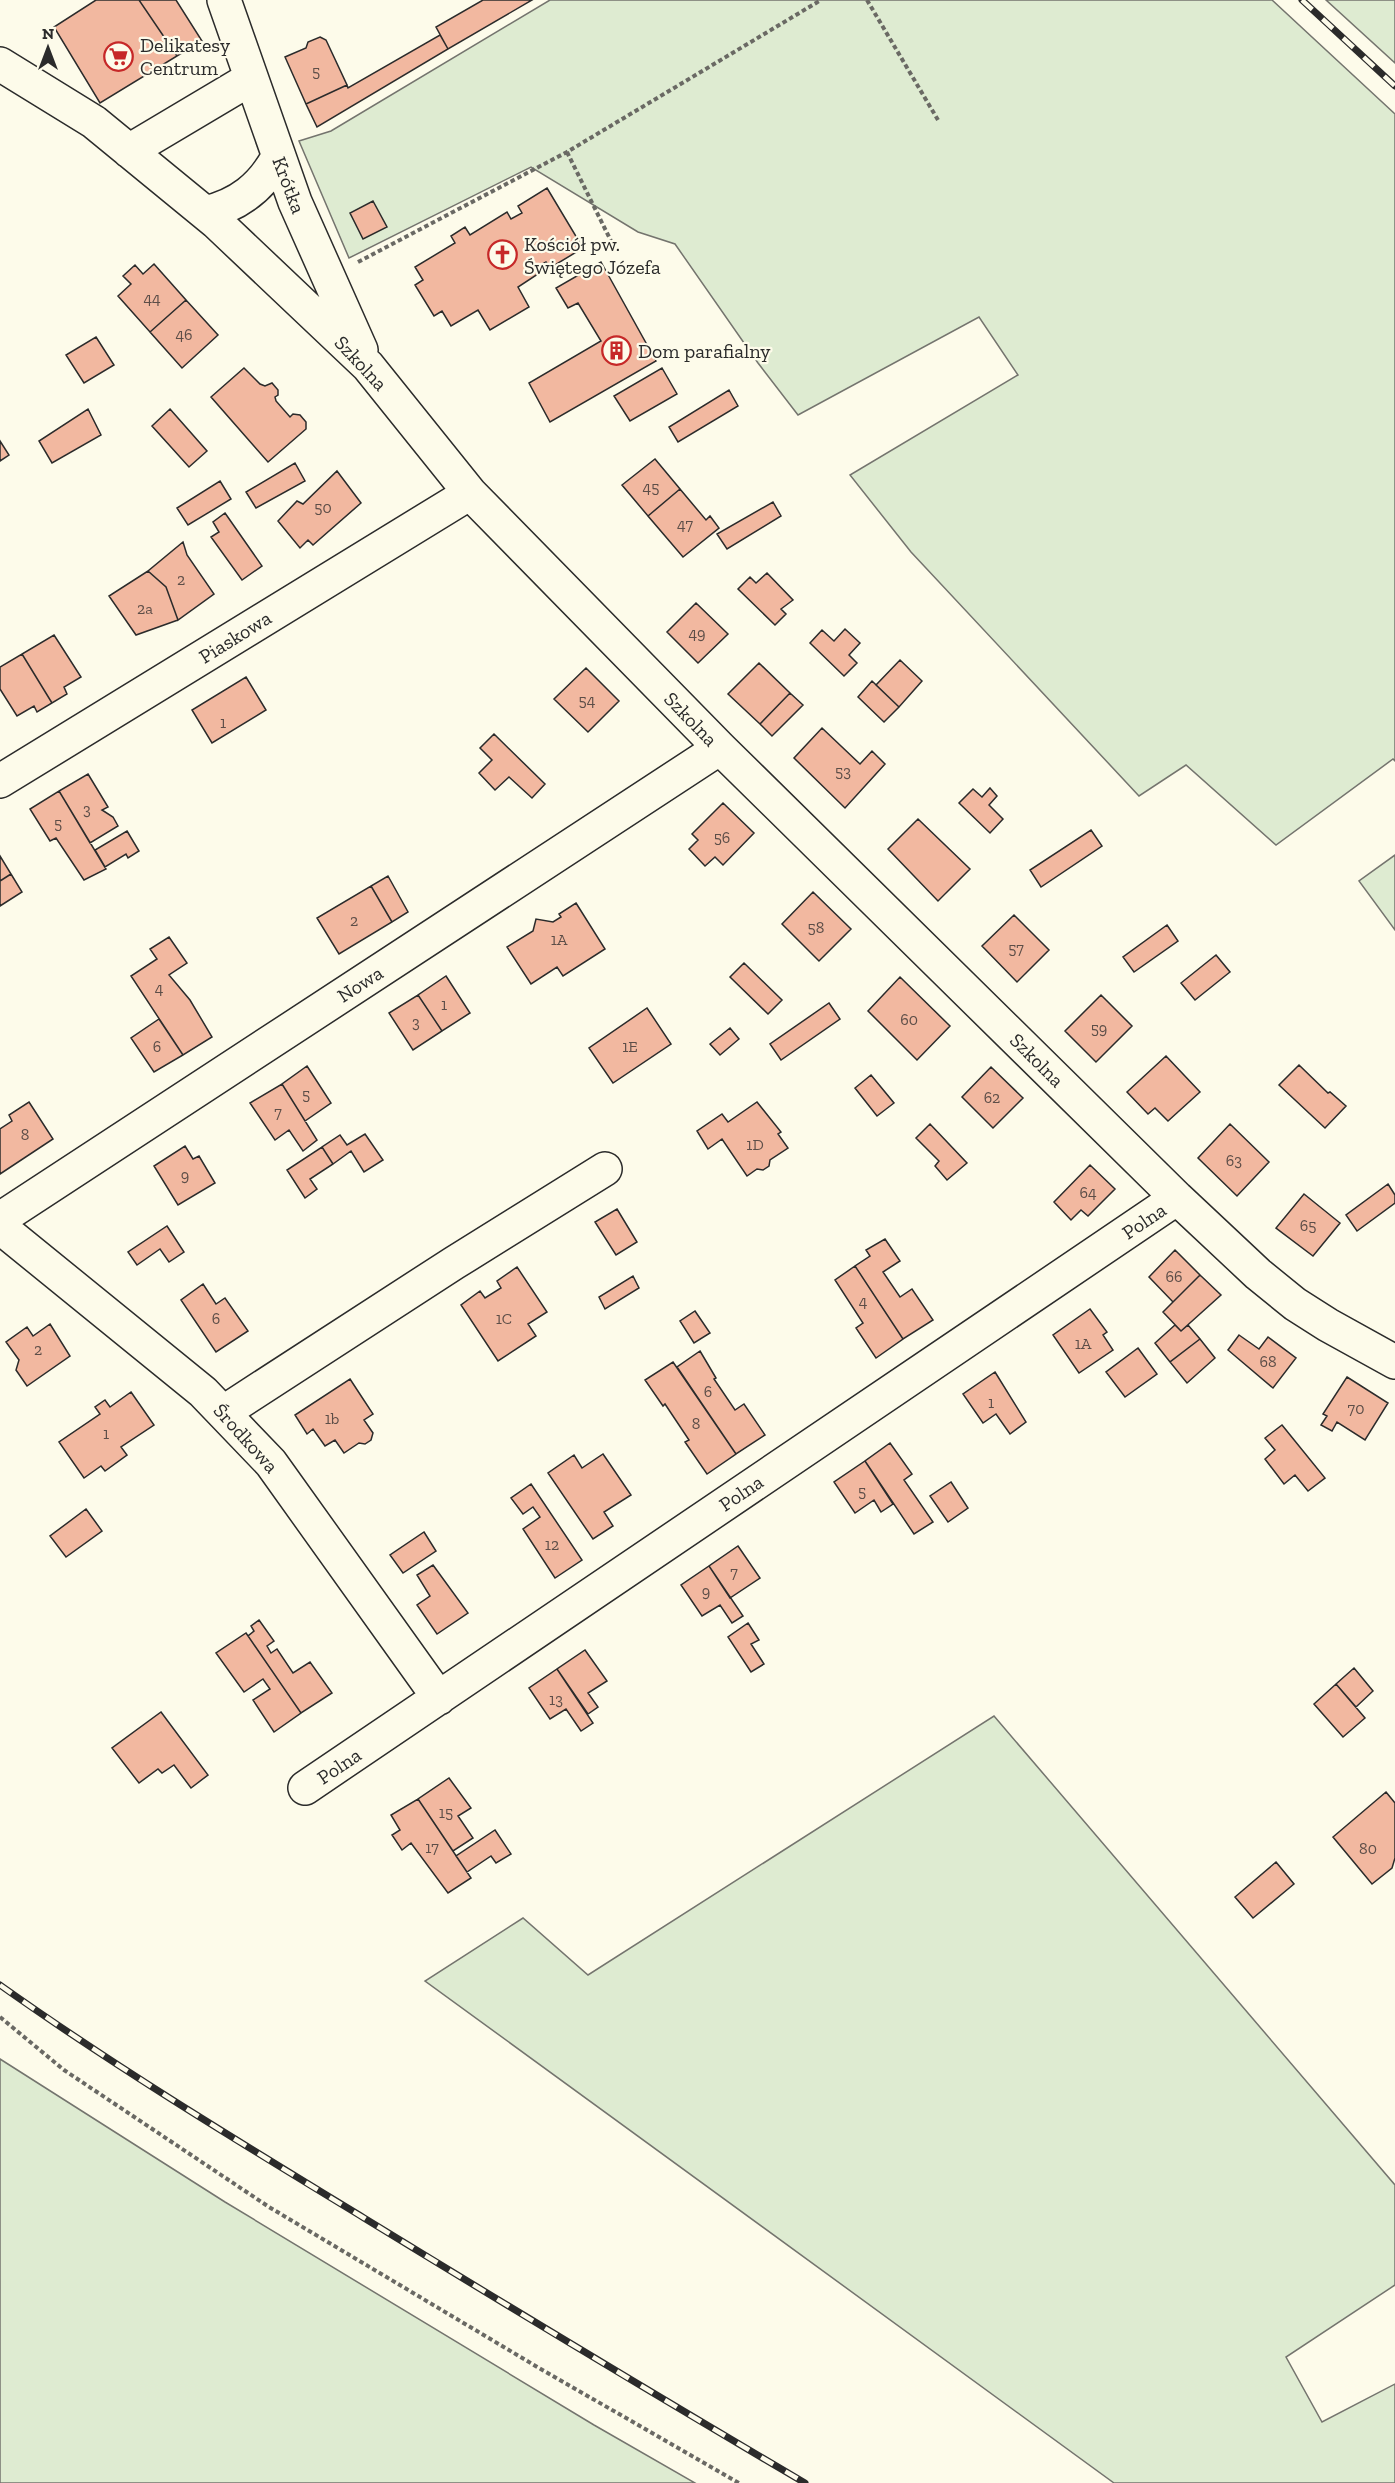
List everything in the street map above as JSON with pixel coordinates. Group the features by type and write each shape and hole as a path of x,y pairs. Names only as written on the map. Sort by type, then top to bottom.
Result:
{"street":[{"name":"Krótka","path":"224,0 250,80 295,202 368,366"},
{"name":"Szkolna","path":"0,64 94,122 205,213 368,366 470,493 720,748 1177,1198 1258,1274 1295,1304 1395,1362"},
{"path":"129,151 250,80"},
{"path":"205,213 224,209 245,197 261,183 278,157"},
{"name":"Piaskowa","path":"0,781 470,493"},
{"name":"Nowa","path":"0,1220 720,748"},
{"path":"224,1412 454,1263 605,1169"},
{"name":"Polna","path":"305,1788 1177,1198"},
{"name":"Środkowa","path":"0,1227 224,1412 271,1463 439,1698"}],"path":[{"path":"328,278 567,152 821,0"},
{"path":"867,0 938,120"},
{"path":"567,152 611,241"},
{"path":"0,2017 64,2070 270,2206 539,2368 739,2483"}],"green space":[{"path":"550,0 1272,0 1395,114 1395,761 1393,759 1276,845 1186,765 1139,796 911,552 850,475 1018,375 979,317 798,415 758,363 675,244 638,232 531,167 349,258 299,141 331,131"},
{"path":"1326,0 1395,0 1395,63"},
{"path":"1395,855 1395,930 1359,881"},
{"path":"994,1716 1395,2185 1395,2285 1286,2357 1322,2422 1395,2384 1395,2483 1114,2483 425,1981 523,1918 588,1975"},
{"path":"0,2059 225,2202 594,2425 695,2483 0,2483"}],"building":[{"path":"96,0 139,0 177,56 100,103 54,27"},
{"path":"139,0 176,0 202,41 177,56"},
{"path":"483,0 532,0 448,49 436,27"},
{"path":"440,35 448,49 317,127 306,104 347,85 348,88"},
{"path":"320,37 326,40 347,85 306,104 285,57 306,48 308,42"},
{"name":"Kościół pw. Świętego Józefa","path":"547,188 583,248 550,268 546,262 538,266 541,272 518,287 529,307 490,330 478,310 451,326 442,311 434,316 415,285 423,280 415,267 455,243 451,236 465,227 470,235 507,212 511,219 522,213 518,206"},
{"path":"373,201 387,227 363,239 350,213"},
{"name":"Dom parafialny","path":"601,262 656,361 550,422 529,383 601,341 578,303 568,308 556,288"},
{"path":"154,264 186,300 150,332 118,296 131,284 123,276 135,265 143,274"},
{"path":"186,300 218,335 182,368 150,332"},
{"path":"96,337 114,365 84,383 66,355"},
{"path":"244,368 260,384 265,386 272,383 278,390 276,401 290,417 293,414 300,415 306,422 306,429 268,462 211,397"},
{"path":"662,368 677,394 630,421 614,396"},
{"path":"729,390 738,406 678,442 669,427"},
{"path":"88,409 101,435 52,463 39,441"},
{"path":"170,409 207,451 189,467 152,426"},
{"path":"0,441 9,455 0,461"},
{"path":"655,459 680,489 648,516 622,485"},
{"path":"295,463 305,481 256,508 246,492"},
{"path":"337,471 361,503 313,545 308,540 300,548 278,521 297,501 303,504"},
{"path":"220,481 231,499 188,525 177,508"},
{"path":"680,489 706,520 710,516 719,528 683,557 648,516"},
{"path":"773,502 781,516 727,549 717,534"},
{"path":"225,513 262,566 242,580 211,537 219,532 213,522"},
{"path":"183,542 187,555 214,594 178,620 166,587 148,571"},
{"path":"148,571 166,587 178,620 136,635 109,596"},
{"path":"767,573 793,600 781,609 786,614 775,625 738,589 750,577 756,583"},
{"path":"696,603 728,634 698,663 667,632"},
{"path":"845,629 860,643 849,655 857,663 844,676 810,643 822,630 834,641"},
{"path":"54,635 81,677 64,687 67,694 52,703 22,654"},
{"path":"22,654 52,703 37,712 34,706 17,716 0,689 0,667"},
{"path":"900,660 922,681 899,707 876,685"},
{"path":"759,663 790,693 760,724 728,694"},
{"path":"586,668 619,701 588,732 554,699"},
{"path":"246,677 266,710 212,743 192,710"},
{"path":"872,681 899,707 884,722 858,697"},
{"path":"790,693 803,705 772,736 760,724"},
{"path":"822,728 860,764 872,751 885,764 845,808 794,758"},
{"path":"494,734 545,784 532,798 509,777 495,790 479,773 492,760 480,748"},
{"path":"88,774 108,807 102,810 113,817 118,826 90,843 59,791"},
{"path":"990,788 997,796 989,805 1003,819 990,833 959,803 973,789 982,797"},
{"path":"59,791 106,869 84,880 56,838 50,841 30,809"},
{"path":"723,803 754,833 723,865 715,857 705,866 689,849 698,840 692,834"},
{"path":"918,819 970,869 938,901 888,849"},
{"path":"1091,830 1102,846 1041,887 1030,870"},
{"path":"127,831 139,851 128,858 126,854 105,867 95,850"},
{"path":"0,856 11,874 0,881"},
{"path":"11,874 22,892 0,906 0,881"},
{"path":"388,876 408,912 392,922 371,886"},
{"path":"371,886 392,922 339,954 317,918"},
{"path":"813,892 851,929 819,961 782,924"},
{"path":"576,903 605,949 563,976 557,967 531,984 507,947 533,931 536,919 553,922 561,917 559,914"},
{"path":"1014,915 1049,950 1017,982 982,946"},
{"path":"1167,925 1178,941 1134,972 1123,957"},
{"path":"169,937 187,963 169,975 190,1000 212,1037 183,1055 131,976 157,959 150,949"},
{"path":"1216,955 1230,972 1195,1000 1181,983"},
{"path":"744,963 782,1000 768,1014 730,977"},
{"path":"446,976 470,1013 442,1031 418,995"},
{"path":"900,977 950,1026 917,1060 868,1011"},
{"path":"418,995 442,1031 413,1050 389,1013"},
{"path":"1101,995 1132,1026 1096,1062 1065,1031"},
{"path":"829,1003 840,1019 781,1060 770,1044"},
{"path":"647,1008 671,1044 613,1083 589,1048"},
{"path":"159,1019 183,1055 154,1072 131,1038"},
{"path":"730,1028 739,1039 720,1055 710,1044"},
{"path":"1166,1056 1200,1092 1168,1121 1155,1108 1148,1114 1127,1092"},
{"path":"1299,1065 1328,1093 1330,1092 1346,1106 1325,1128 1279,1085"},
{"path":"307,1066 331,1103 305,1121 282,1084"},
{"path":"991,1067 1023,1098 993,1128 962,1097"},
{"path":"871,1075 894,1103 877,1116 855,1088"},
{"path":"282,1084 317,1140 303,1151 289,1130 275,1140 250,1103"},
{"path":"29,1102 53,1139 0,1174 0,1129 12,1121 9,1115"},
{"path":"757,1102 781,1132 778,1134 788,1148 770,1160 769,1166 763,1170 757,1169 747,1176 722,1139 708,1149 697,1131 722,1114 728,1122"},
{"path":"930,1124 967,1163 947,1180 935,1166 939,1161 916,1138"},
{"path":"1230,1124 1269,1162 1237,1196 1198,1158"},
{"path":"365,1134 383,1160 364,1172 351,1151 333,1164 322,1147 340,1135 347,1145"},
{"path":"185,1146 193,1159 199,1156 215,1183 178,1205 154,1166"},
{"path":"322,1147 333,1164 310,1179 317,1189 305,1198 287,1170"},
{"path":"1090,1165 1115,1189 1088,1216 1081,1210 1071,1220 1054,1202"},
{"path":"1388,1184 1395,1195 1395,1203 1357,1231 1346,1215"},
{"path":"1304,1194 1340,1223 1313,1256 1276,1228"},
{"path":"617,1209 637,1242 616,1255 595,1222"},
{"path":"167,1226 184,1252 169,1262 160,1249 137,1265 128,1252"},
{"path":"885,1239 900,1261 883,1272 900,1297 912,1289 933,1320 903,1339 855,1266 870,1256 866,1250"},
{"path":"1175,1250 1200,1275 1173,1302 1149,1277"},
{"path":"855,1266 903,1339 876,1358 856,1328 863,1323 835,1280"},
{"path":"517,1267 547,1312 528,1324 536,1336 498,1361 461,1305 480,1291 485,1298 501,1288 497,1281"},
{"path":"1200,1275 1221,1295 1181,1331 1163,1312"},
{"path":"633,1276 639,1288 605,1309 599,1297"},
{"path":"203,1284 216,1304 225,1298 248,1331 216,1352 181,1300"},
{"path":"1090,1309 1107,1332 1103,1335 1113,1350 1079,1373 1053,1335"},
{"path":"695,1311 710,1333 694,1343 680,1321"},
{"path":"50,1324 70,1356 27,1386 16,1370 19,1360 6,1342 27,1327 33,1336"},
{"path":"1175,1325 1181,1331 1188,1325 1200,1339 1170,1362 1155,1343"},
{"path":"1239,1335 1259,1349 1268,1337 1296,1358 1273,1388 1228,1350"},
{"path":"1200,1339 1215,1358 1187,1383 1170,1362"},
{"path":"1138,1348 1157,1374 1125,1397 1106,1372"},
{"path":"700,1351 716,1378 714,1379 735,1410 744,1404 765,1435 736,1454 677,1367"},
{"path":"673,1362 736,1454 707,1474 685,1442 689,1440 665,1404 663,1406 645,1380"},
{"path":"995,1372 1026,1422 1010,1434 996,1414 983,1423 963,1394"},
{"path":"1347,1377 1388,1403 1365,1440 1337,1422 1332,1431 1321,1425 1327,1416 1323,1414"},
{"path":"350,1379 373,1414 364,1420 373,1433 371,1440 365,1444 359,1443 344,1453 335,1440 325,1446 313,1429 307,1434 295,1415"},
{"path":"131,1392 154,1425 121,1447 127,1455 105,1471 101,1466 84,1478 59,1442 100,1414 95,1407 105,1400 110,1407"},
{"path":"1282,1425 1325,1478 1308,1491 1295,1475 1284,1484 1265,1459 1275,1450 1265,1438"},
{"path":"890,1443 912,1474 904,1480 933,1522 914,1534 865,1461"},
{"path":"603,1454 631,1495 604,1512 613,1526 593,1539 548,1473 574,1455 582,1468"},
{"path":"865,1461 893,1504 881,1512 874,1500 855,1513 834,1482"},
{"path":"951,1482 968,1508 948,1522 930,1496"},
{"path":"531,1484 582,1560 555,1578 523,1529 540,1517 533,1507 523,1514 511,1498"},
{"path":"86,1509 102,1531 66,1557 50,1536"},
{"path":"424,1532 436,1551 403,1573 390,1555"},
{"path":"738,1546 760,1578 730,1598 709,1566"},
{"path":"433,1565 468,1613 437,1634 417,1605 430,1596 417,1575"},
{"path":"709,1566 743,1616 732,1623 720,1605 702,1616 681,1585"},
{"path":"259,1620 274,1641 267,1646 271,1653 277,1649 293,1673 310,1662 332,1693 301,1713 248,1636 254,1631 251,1626"},
{"path":"748,1623 759,1640 751,1644 764,1664 751,1672 728,1637"},
{"path":"246,1633 301,1713 274,1732 253,1700 270,1689 263,1679 244,1692 216,1653"},
{"path":"585,1650 607,1681 588,1693 598,1707 588,1714 557,1669"},
{"path":"1354,1668 1373,1691 1356,1707 1336,1684"},
{"path":"557,1669 593,1723 581,1731 566,1709 550,1719 529,1688"},
{"path":"1336,1684 1365,1718 1343,1737 1314,1704"},
{"path":"161,1712 208,1775 191,1788 174,1765 162,1773 158,1769 139,1783 112,1748"},
{"path":"449,1778 471,1808 458,1816 473,1838 453,1851 418,1799"},
{"path":"1386,1792 1395,1803 1395,1858 1392,1868 1372,1884 1333,1837"},
{"path":"418,1799 471,1878 448,1893 411,1843 402,1850 392,1835 400,1830 391,1815"},
{"path":"495,1830 511,1854 496,1863 491,1856 467,1872 456,1856"},
{"path":"1276,1862 1294,1884 1253,1918 1235,1897"}],"railway":[{"path":"1302,0 1395,86"},
{"path":"0,1985 89,2046 226,2133 805,2483"}],"place":[{"name":"Delikatesy Centrum","path":"119,56"},
{"name":"Kościół pw. Świętego Józefa","path":"503,255"},
{"name":"Dom parafialny","path":"617,351"}]}
